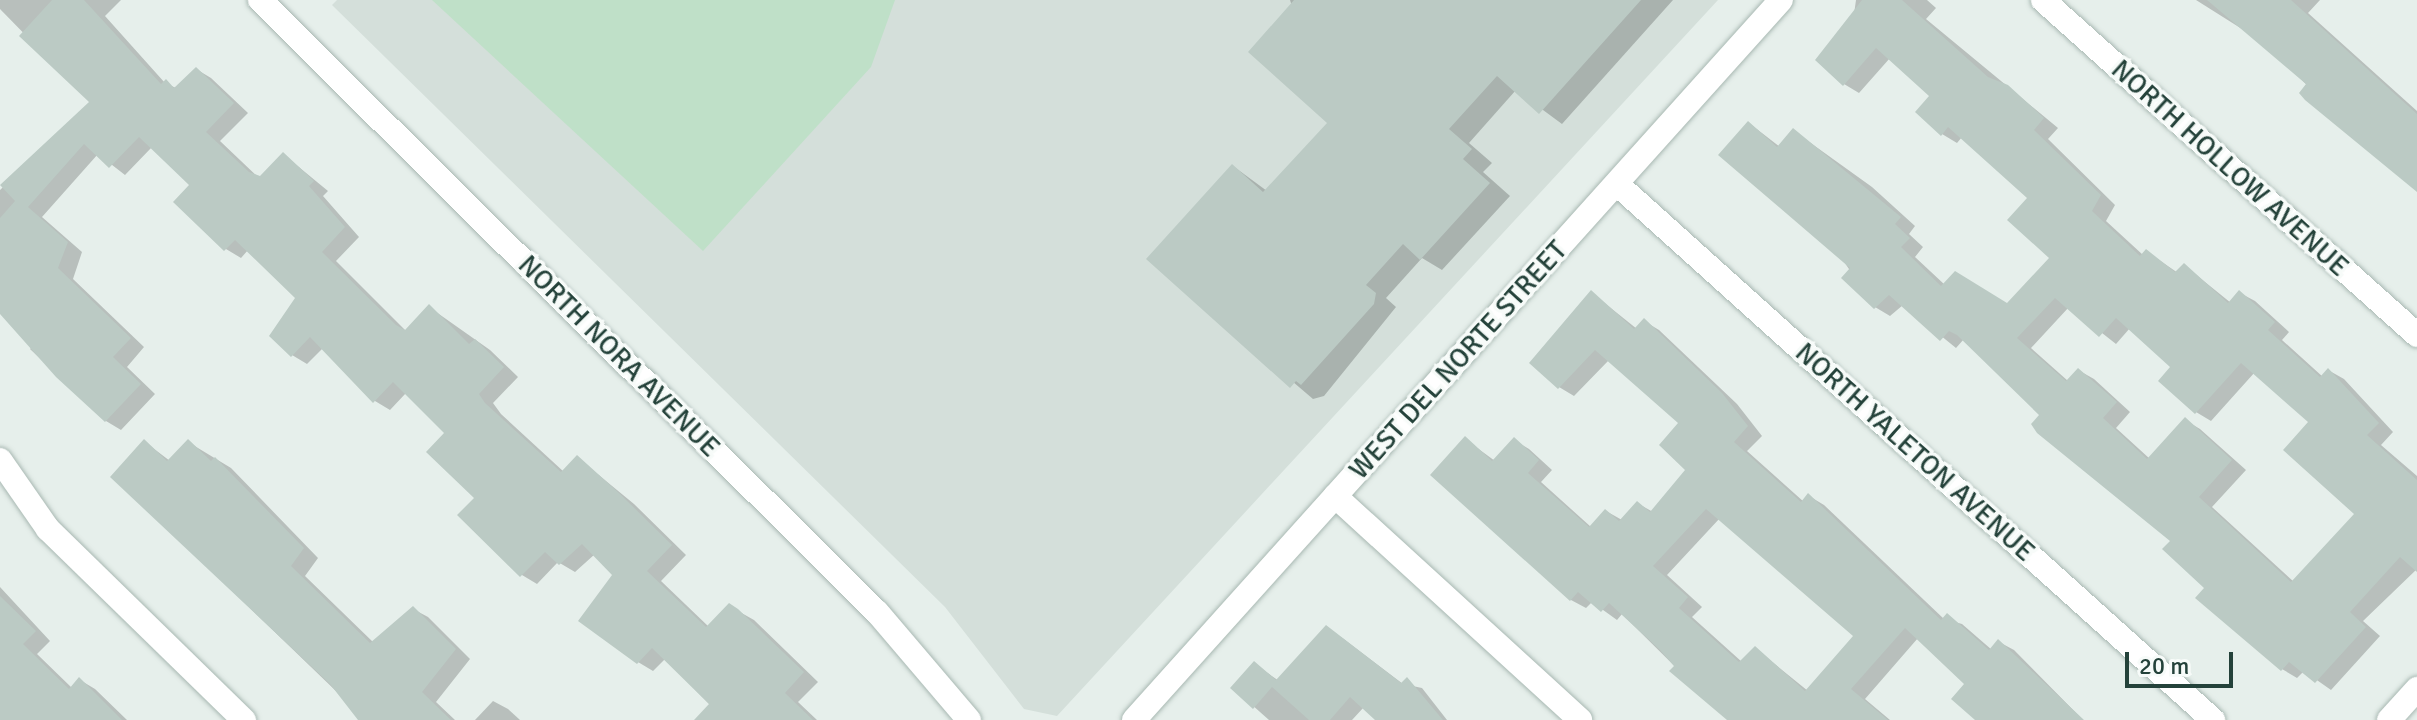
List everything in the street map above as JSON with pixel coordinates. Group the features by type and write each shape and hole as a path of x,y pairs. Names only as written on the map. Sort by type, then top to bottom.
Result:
{"street":[{"name":"NORTH NORA AVENUE","path":"260,0 877,612 969,720"},
{"name":"WEST DEL NORTE STREET","path":"1134,720 1781,0"},
{"name":"NORTH HOLLOW AVENUE","path":"2043,0 2417,335"},
{"name":"NORTH YALETON AVENUE","path":"1617,184 2213,720"},
{"path":"0,460 48,529 244,720"},
{"path":"1335,496 1580,720"},
{"path":"2389,720 2417,689"}],"shaded area":[{"path":"337,0 1718,0 1057,716 1024,709 945,607 332,5"}],"green space":[{"path":"432,0 895,0 871,67 703,251"}],"building":[{"path":"52,0 84,0 161,84 166,79 174,88 196,67 234,103 206,132 249,172 260,176 283,152 314,181 309,186 345,227 322,252 396,325 405,330 429,304 469,344 475,339 504,367 479,394 485,403 561,472 577,455 619,493 672,545 647,571 706,627 729,603 738,609 804,672 785,693 813,720 694,720 709,704 652,648 637,664 578,621 612,575 582,544 559,565 545,552 520,577 457,515 474,498 426,452 444,433 393,382 373,403 310,337 291,357 269,336 295,298 235,240 224,251 173,202 189,185 139,137 109,168 84,144 28,207 68,242 58,268 131,338 113,357 141,384 105,422 56,377 0,314 0,218 15,201 0,185 89,102 19,36"},
{"path":"1294,0 1641,0 1539,114 1497,76 1449,129 1472,149 1463,159 1490,183 1420,260 1403,244 1366,285 1376,293 1374,304 1301,385 1296,381 1290,388 1146,259 1232,164 1263,192 1327,123 1248,52"},
{"path":"1862,0 1902,0 1988,77 2008,85 2044,118 2034,130 2101,195 2092,211 2140,256 2146,249 2175,272 2184,263 2228,303 2239,290 2275,322 2268,330 2320,377 2328,368 2379,423 2367,435 2417,480 2417,572 2400,557 2350,612 2366,627 2315,683 2289,662 2281,671 2195,598 2204,588 2162,549 2170,541 2037,433 2031,424 2039,415 1957,335 1949,331 1940,341 1889,295 1874,309 1841,278 1850,268 1718,155 1748,121 1777,147 1793,128 1901,217 1895,224 1910,238 1901,247 1941,286 1955,271 2007,303 2049,258 2007,220 2027,198 1948,127 1941,136 1915,112 1929,96 1876,48 1843,86 1815,60","holes":["2055,298 2099,337 2116,318 2170,367 2158,381 2195,414 2241,363 2308,422 2283,450 2354,514 2291,582 2199,497 2232,460 2185,417 2147,459 2103,418 2117,402 2078,368 2066,381 2017,338"]},
{"path":"2207,0 2291,0 2417,114 2417,192 2305,100 2299,93 2306,84"},
{"path":"1591,290 1634,329 1644,318 1722,393 1748,426 1734,442 1801,502 1808,493 1941,620 1947,613 1989,650 1998,639 2084,720 1975,720 1951,699 1964,684 1905,628 1851,689 1888,720 1727,720 1669,671 1674,666 1660,650 1609,603 1601,612 1578,592 1570,601 1430,475 1465,436 1492,461 1514,437 1539,460 1528,473 1589,527 1605,509 1619,521 1637,501 1650,512 1685,470 1659,445 1678,423 1595,350 1558,389 1529,363","holes":["1706,509 1853,636 1805,691 1755,646 1739,662 1679,608 1688,597 1653,566"]},
{"path":"144,439 167,461 188,439 211,461 215,457 304,548 291,566 370,643 413,606 456,649 422,692 451,720 358,720 330,684 110,477"},
{"path":"0,596 36,631 23,644 69,689 79,677 122,720 0,720"},
{"path":"1326,625 1401,683 1407,677 1443,720 1375,720 1350,697 1330,720 1309,720 1272,687 1253,709 1230,688 1254,661 1276,680"}]}
